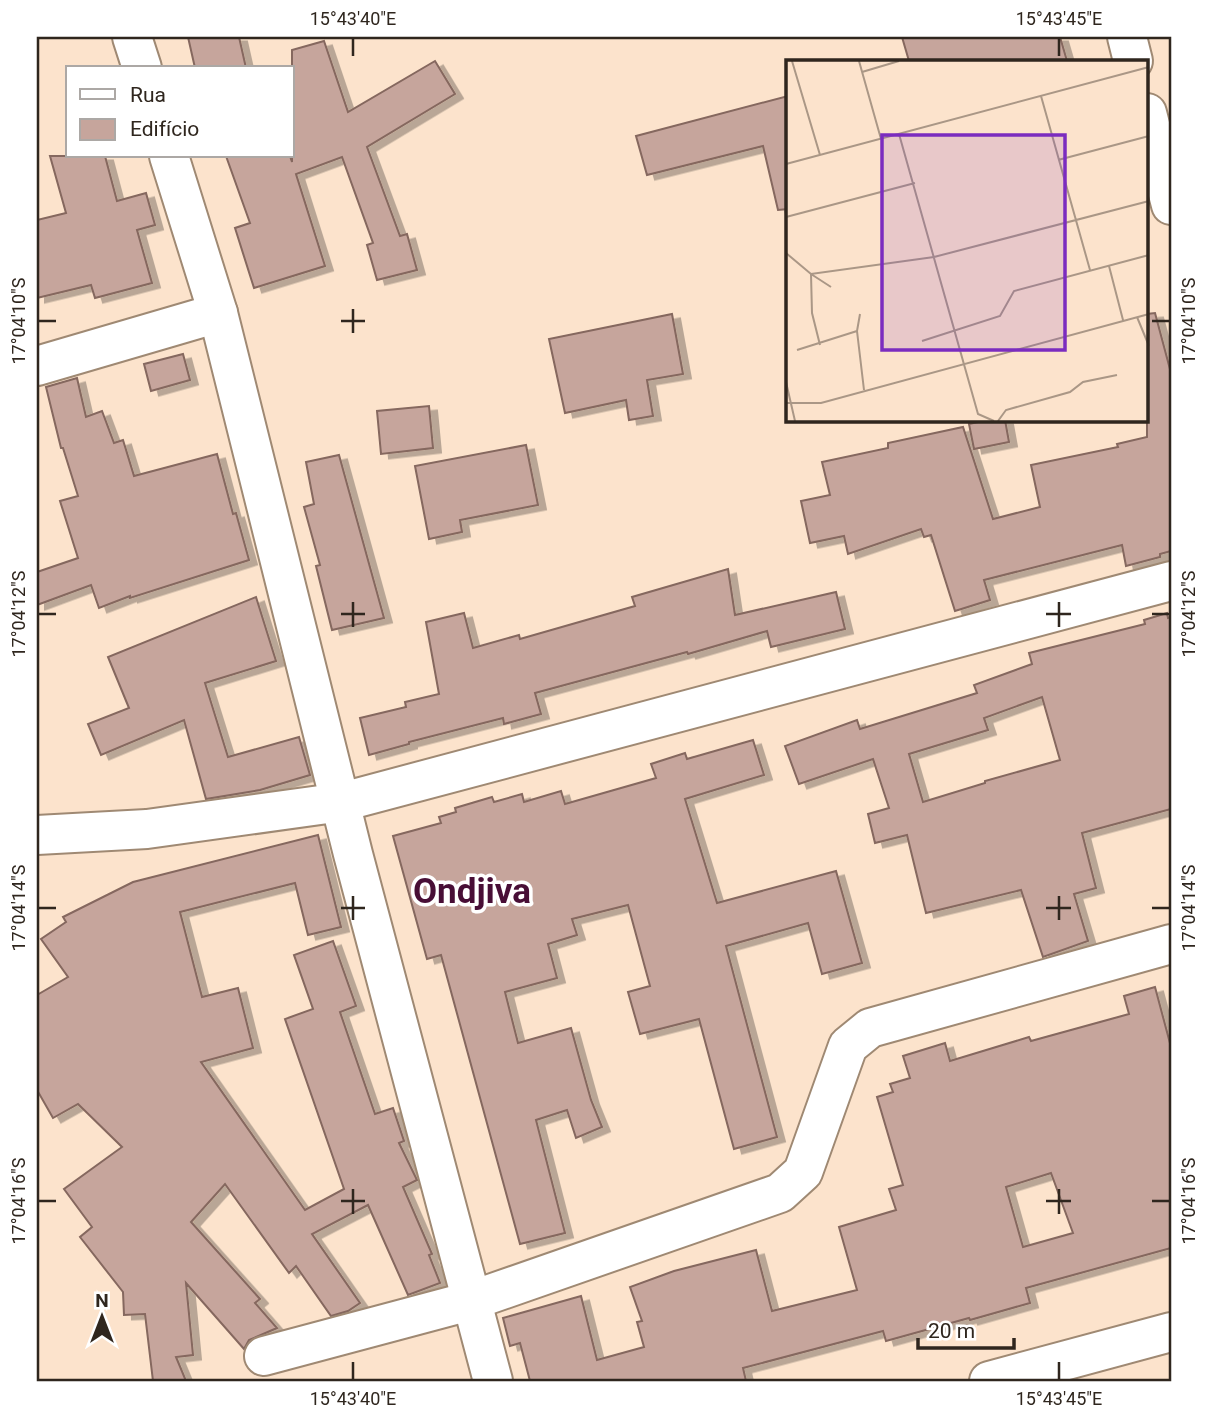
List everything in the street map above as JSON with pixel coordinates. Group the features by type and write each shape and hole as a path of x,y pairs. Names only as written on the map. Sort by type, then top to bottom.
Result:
{"street":[{"path":"132,37 141,66"},
{"path":"1127,37 1133,60"},
{"path":"1148,116 1166,164 1171,205"},
{"path":"170,158 218,313 354,854 493,1381"},
{"path":"37,366 218,313"},
{"path":"37,835 147,829 342,802 1171,582"},
{"path":"264,1356 470,1301 780,1193 803,1172 848,1046 870,1027 1171,944"},
{"path":"989,1381 1171,1332"}],"building":[{"path":"188,37 239,37 246,66 195,66"},
{"path":"902,37 1060,37 1067,60 909,60"},
{"path":"324,41 348,112 435,61 455,94 367,147 400,236 407,234 417,270 377,280 367,245 373,243 342,157 296,174 325,266 254,288 235,228 250,223 227,158 291,158 292,162 292,50"},
{"path":"786,97 786,209 778,210 763,146 647,175 636,136"},
{"path":"50,156 106,158 117,201 146,193 155,225 137,230 152,283 95,298 91,285 37,298 37,220 66,213"},
{"path":"1155,313 1171,373 1171,551 1160,554 1160,557 1126,566 1122,545 984,580 990,600 955,611 931,535 924,537 921,529 848,554 844,536 810,543 801,501 830,495 822,462 888,448 888,443 963,427 993,519 1040,507 1031,465 1118,447 1117,444 1147,437 1148,314"},
{"path":"672,314 683,374 647,380 653,416 629,420 626,400 565,413 549,339"},
{"path":"183,354 190,380 151,391 144,364"},
{"path":"77,378 86,417 102,411 114,443 123,440 134,476 217,454 249,560 99,608 91,585 37,605 37,572 78,558 60,501 78,496 61,448 46,387"},
{"path":"429,406 433,448 381,454 377,411"},
{"path":"1005,422 1009,442 974,449 969,424"},
{"path":"526,445 538,505 460,520 462,532 429,539 415,466"},
{"path":"339,455 384,618 332,630 316,566 320,565 304,507 314,504 306,462"},
{"path":"728,569 735,615 836,592 845,629 771,647 767,631 688,654 687,652 535,693 541,714 504,724 503,718 369,755 360,718 406,707 405,702 439,694 426,622 464,613 473,648 519,635 520,639 635,606 632,597"},
{"path":"256,597 276,661 205,683 228,757 299,737 310,775 260,790 206,799 184,720 101,755 88,724 129,708 108,657"},
{"path":"1167,613 1168,618 1171,617 1171,809 1082,833 1096,888 1074,894 1088,941 1043,957 1021,890 926,913 907,835 875,843 868,814 889,808 873,759 799,784 785,746 857,720 860,729 977,693 974,685 1032,664 1029,653 1145,624 1144,620","holes":["1042,697 1060,760 923,802 909,754 988,730 984,718"]},
{"path":"753,740 764,775 685,799 717,903 836,871 862,963 822,974 808,923 726,946 777,1137 734,1149 699,1019 640,1034 628,992 650,986 628,905 572,919 577,935 548,944 557,978 505,992 518,1043 571,1028 591,1100 602,1127 576,1138 567,1110 536,1120 565,1233 520,1244 441,955 427,959 393,836 441,823 439,817 456,812 455,808 492,797 494,802 522,794 524,802 561,791 565,804 656,778 651,764 685,753 687,759"},
{"path":"318,835 341,927 308,935 295,883 180,912 202,997 238,988 253,1048 201,1062 305,1210 344,1189 285,1019 313,1009 294,955 333,941 356,1006 340,1012 375,1114 393,1108 404,1141 399,1143 417,1180 403,1187 432,1254 429,1255 440,1283 408,1295 368,1205 312,1234 360,1303 348,1311 331,1316 296,1266 289,1273 225,1184 191,1222 260,1299 255,1303 277,1328 249,1340 244,1349 186,1283 193,1355 176,1357 186,1381 153,1381 145,1314 124,1315 123,1292 80,1237 92,1227 64,1189 122,1147 78,1104 53,1118 37,1090 37,995 68,977 41,939 66,922 63,917 133,882"},
{"path":"1155,987 1171,1047 1171,1248 1026,1288 1030,1303 970,1320 969,1318 886,1341 883,1331 743,1368 746,1381 530,1381 520,1343 510,1346 503,1318 581,1296 597,1360 644,1347 637,1322 642,1321 630,1287 674,1271 756,1250 772,1311 857,1290 839,1227 896,1210 889,1189 903,1185 877,1097 893,1092 890,1084 910,1078 903,1056 945,1043 950,1061 1029,1037 1031,1041 1129,1014 1124,996","holes":["1051,1173 1073,1233 1023,1247 1006,1187"]}],"district":[{"name":"Ondjiva","path":"472,891"}]}
